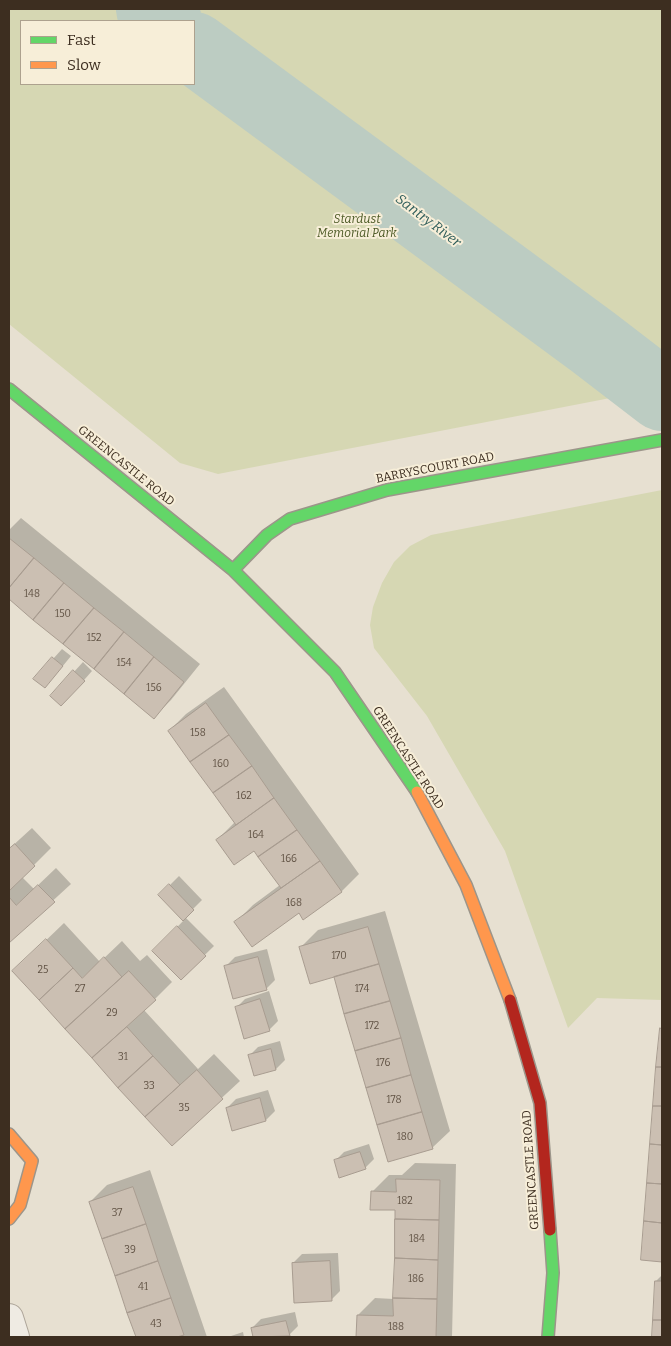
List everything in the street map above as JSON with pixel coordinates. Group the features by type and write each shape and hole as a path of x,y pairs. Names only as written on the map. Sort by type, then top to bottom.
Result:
{"street":[{"name":"GREENCASTLE ROAD","path":"9,389 233,570 335,672 418,795 466,885 508,994 540,1103 553,1273 548,1337"},
{"name":"BARRYSCOURT ROAD","path":"233,570 266,535 290,520 370,495 388,490 662,440"},
{"path":"9,1134 32,1161 20,1205 9,1219"},
{"path":"9,1318 15,1337"}],"green space":[{"name":"Stardust Memorial Park","path":"9,9 662,9 662,388 218,474 180,463 9,324"},
{"path":"662,490 662,1000 597,998 568,1028 505,851 427,716 374,648 370,625 373,607 382,583 394,562 410,546 431,535"}],"building":[{"path":"9,538 34,558 9,588"},
{"path":"34,558 64,583 33,620 9,599 9,588"},
{"path":"64,583 94,608 63,644 33,620"},
{"path":"94,608 124,632 94,669 63,644"},
{"path":"124,632 154,657 124,694 94,669"},
{"path":"52,657 63,666 45,688 33,679"},
{"path":"154,657 184,682 154,719 124,694"},
{"path":"73,670 85,681 61,706 50,696"},
{"path":"206,703 229,735 190,762 168,731"},
{"path":"229,735 252,766 213,793 190,762"},
{"path":"252,766 274,798 236,825 213,793"},
{"path":"274,798 297,830 258,857 254,851 234,865 216,840"},
{"path":"297,830 320,861 281,888 258,857"},
{"path":"15,844 35,866 9,891 9,849"},
{"path":"320,861 342,892 303,920 299,913 252,947 234,922"},
{"path":"169,884 194,910 183,921 158,895"},
{"path":"38,885 55,902 9,943 9,897 16,905"},
{"path":"177,926 206,956 181,980 152,951"},
{"path":"368,927 379,964 310,984 299,947"},
{"path":"46,939 73,968 39,1000 12,971"},
{"path":"104,957 122,977 65,1029 39,1000 73,968 82,978"},
{"path":"258,957 267,990 233,999 224,966"},
{"path":"379,964 390,1001 344,1014 334,977"},
{"path":"129,971 156,1000 92,1058 65,1029"},
{"path":"260,999 270,1031 244,1039 235,1007"},
{"path":"390,1001 401,1038 355,1051 344,1014"},
{"path":"127,1027 153,1056 118,1088 92,1058"},
{"path":"660,1028 662,1029 662,1067 656,1067"},
{"path":"401,1038 411,1075 366,1088 355,1051"},
{"path":"271,1049 276,1070 254,1076 248,1055"},
{"path":"153,1056 180,1085 145,1117 118,1088"},
{"path":"656,1067 662,1067 662,1106 653,1106"},
{"path":"197,1070 223,1099 172,1146 145,1117"},
{"path":"411,1075 422,1112 377,1125 366,1088"},
{"path":"260,1098 266,1121 232,1131 226,1108"},
{"path":"653,1106 662,1106 662,1145 650,1144"},
{"path":"422,1112 433,1149 388,1162 377,1125"},
{"path":"650,1144 662,1145 662,1184 647,1183"},
{"path":"360,1152 366,1169 339,1178 334,1160"},
{"path":"396,1179 440,1180 439,1220 395,1219 395,1210 370,1210 371,1191 396,1192"},
{"path":"647,1183 662,1184 662,1223 644,1221"},
{"path":"133,1187 146,1224 102,1239 89,1202"},
{"path":"395,1219 439,1220 438,1260 395,1258"},
{"path":"644,1221 662,1223 662,1262 641,1260"},
{"path":"146,1224 158,1261 115,1276 102,1239"},
{"path":"395,1258 438,1260 437,1299 393,1298"},
{"path":"158,1261 171,1298 127,1313 115,1276"},
{"path":"330,1261 332,1301 294,1303 292,1263"},
{"path":"655,1281 662,1281 662,1320 653,1320"},
{"path":"171,1298 184,1335 177,1337 136,1337 127,1313"},
{"path":"393,1298 437,1299 436,1337 356,1337 357,1315 393,1316"},
{"path":"653,1320 662,1320 662,1337 652,1337"},
{"path":"286,1321 290,1336 253,1337 251,1328"}],"waterway":[{"name":"Santry River","path":"152,9 165,20"},
{"name":"Santry River","path":"195,49 662,395"}],"traffic: fast":[{"path":"9,389 233,570 335,672 417,792"},
{"path":"233,570 267,535 290,519 387,490 662,440"},
{"path":"548,1337 553,1273 550,1230"}],"traffic: slow":[{"path":"417,792 466,885 510,1000"},
{"path":"9,1134 32,1161 20,1205 9,1219"}],"traffic: jam":[{"path":"510,1000 540,1103 550,1230"}]}
